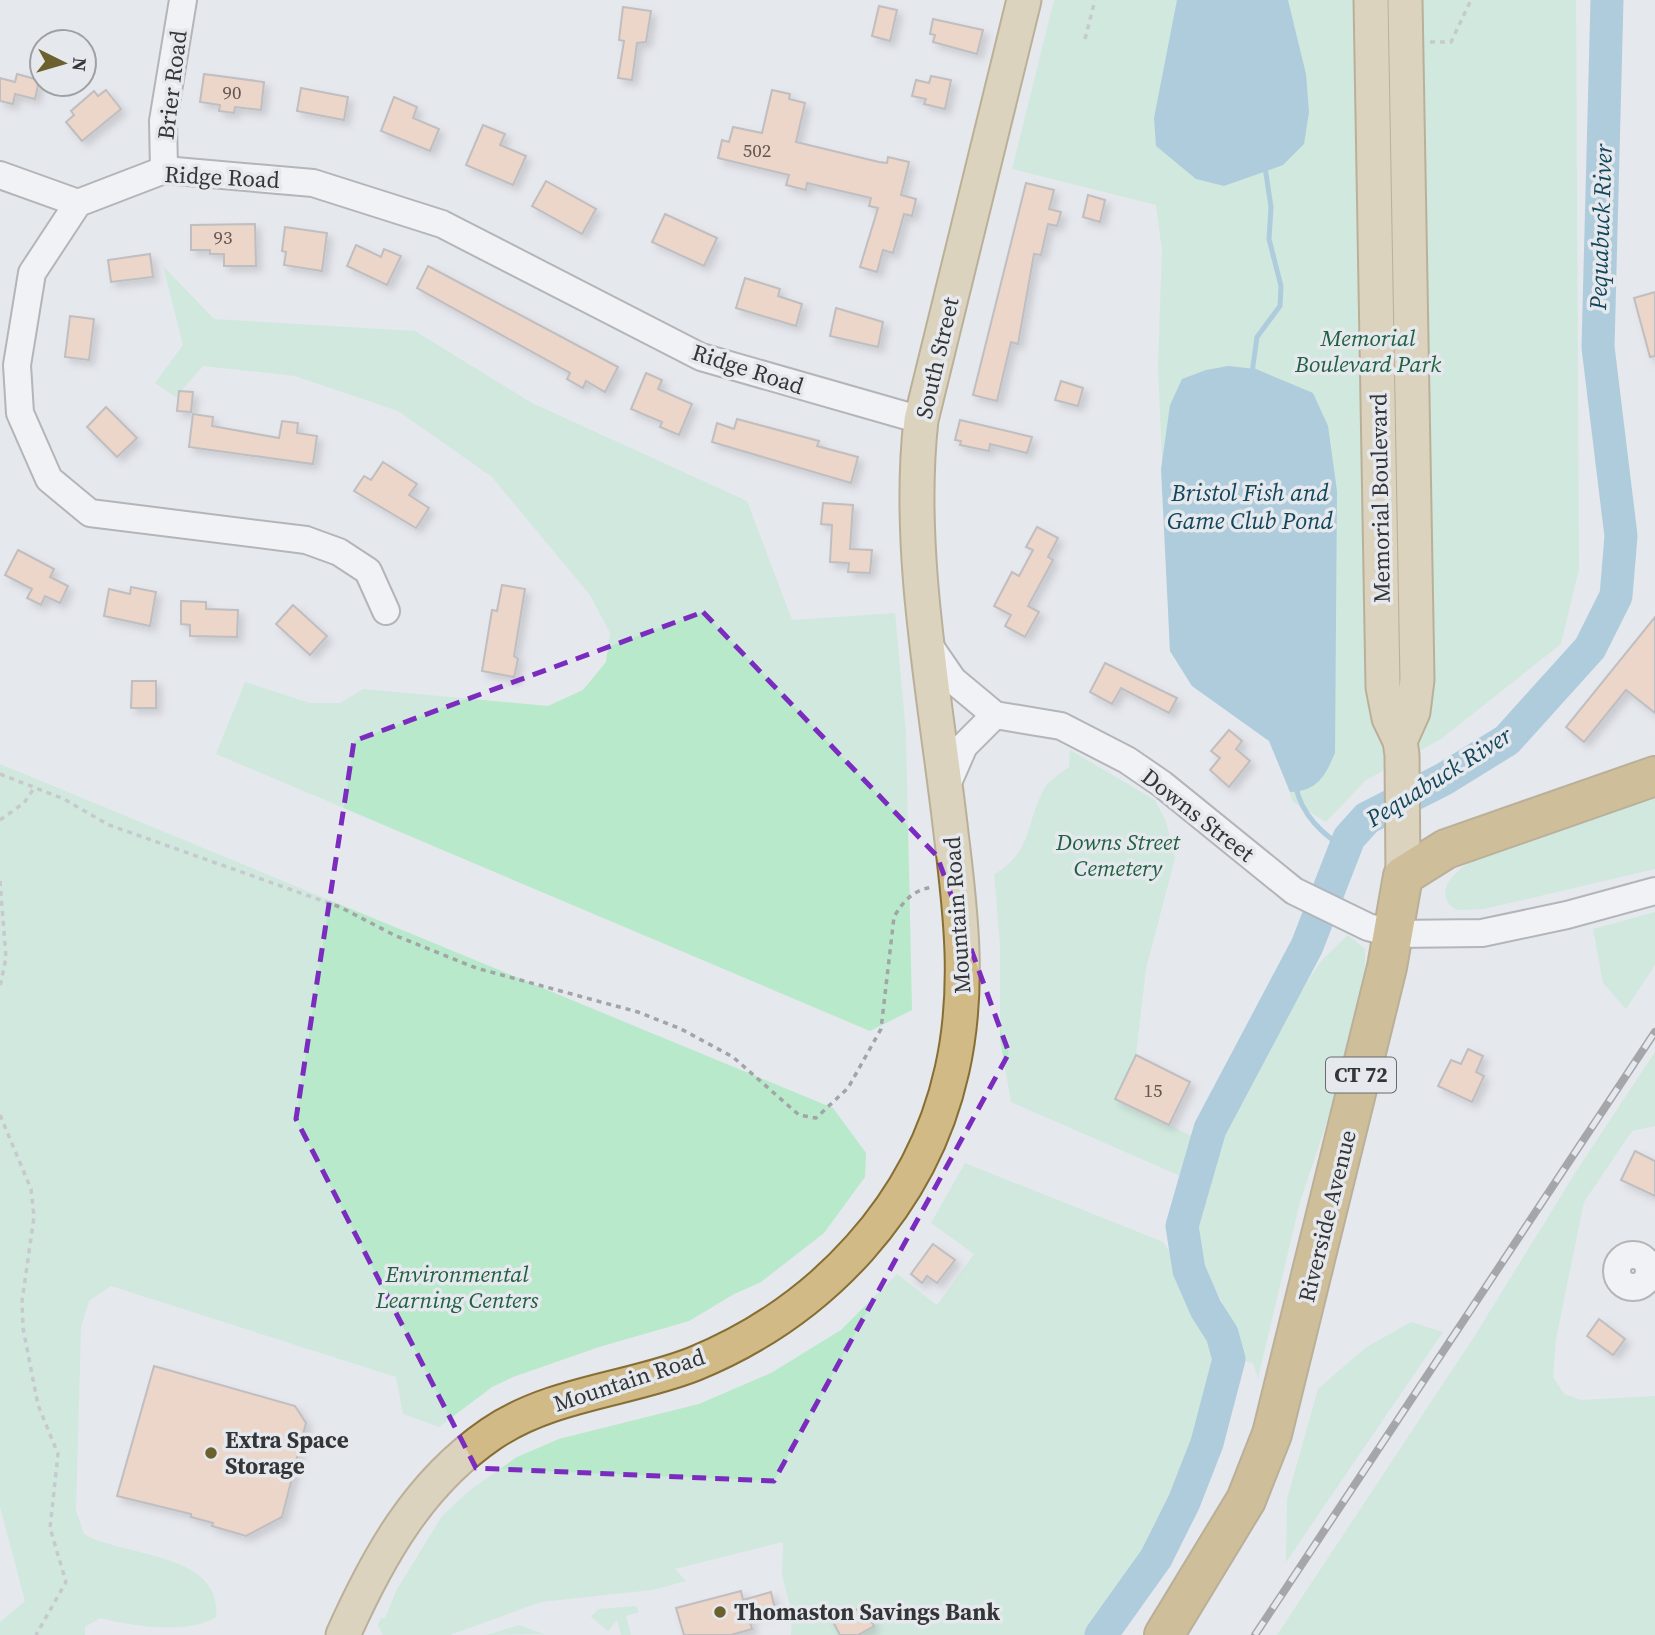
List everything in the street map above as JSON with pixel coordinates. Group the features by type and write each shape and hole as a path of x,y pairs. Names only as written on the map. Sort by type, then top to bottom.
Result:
{"highway":[{"path":"1403,876 1446,849 1655,776"},
{"name":"Riverside Avenue","path":"1164,1635 1246,1500 1272,1434 1394,934 1403,876"}],"main road":[{"name":"South Street","path":"939,723 915,527 916,464 921,420 1024,0"},
{"name":"Memorial Boulevard","path":"1371,0 1383,688 1389,718 1401,748 1403,876"},
{"name":"Memorial Boulevard","path":"1401,748 1413,712 1416,680 1405,0"},
{"name":"Mountain Road","path":"343,1635 377,1561 415,1503 492,1433 551,1404 692,1364 763,1328 823,1287 867,1240 897,1201 928,1144 952,1074 962,1021 965,975 939,723"}],"street":[{"name":"Brier Road","path":"164,170 163,121 183,0"},
{"name":"Ridge Road","path":"78,203 164,170 313,183 442,224 701,358 921,420"},
{"path":"0,175 78,203 32,273 17,365 20,413 49,479 90,513 306,540 338,552 368,571 386,611"},
{"path":"929,645 953,680 995,715 964,746 946,787"},
{"name":"Downs Street","path":"995,715 1061,726 1126,760 1162,784 1294,891 1352,920 1394,934 1482,933 1567,915 1655,891"}],"path":[{"path":"1085,39 1095,0"},
{"path":"1428,42 1451,42 1471,0"},
{"path":"0,774 64,799 109,825 340,907 394,935 476,968 638,1012 681,1029 733,1057 799,1115 817,1118 848,1088 881,1029 894,917 903,901 923,888 957,885"},
{"path":"0,820 24,803 34,788"},
{"path":"0,881 6,958 0,986"},
{"path":"0,1115 31,1189 34,1217 22,1301 23,1328 38,1405 58,1454 50,1528 65,1582 36,1635"}],"highlighted area":[{"path":"703,612 937,856 1009,1053 774,1481 476,1468 296,1119 354,741"}],"green space":[{"name":"Memorial Boulevard Park","path":"1054,0 1576,0 1579,569 1561,644 1441,739 1366,780 1326,822 1293,802 1277,755 1269,741 1192,686 1170,651 1158,366 1162,250 1156,205 1012,169"},
{"path":"163,266 214,319 415,331 532,403 747,501 792,620 895,613 906,733 912,1010 870,1031 216,754 245,682 310,703 340,703 363,689 548,706 583,690 606,662 610,633 590,595 492,477 398,411 295,376 203,366 176,397 155,383 183,345"},
{"name":"Downs Street Cemetery","path":"1070,750 1155,800 1166,821 1175,858 1146,969 1136,1055 1115,1099 1198,1139 1185,1178 1011,1102 1000,1039 1000,944 994,874 1007,865 1022,847 1044,789 1069,767"},
{"name":"Environmental Learning Centers","path":"0,764 833,1108 866,1153 865,1177 824,1233 761,1282 734,1294 689,1321 599,1347 513,1377 492,1387 439,1427 403,1414 396,1377 111,1286 89,1301 81,1328 76,1510 84,1534 101,1542 188,1568 204,1580 214,1596 216,1617 204,1623 175,1627 144,1626 100,1618 85,1627 85,1635 0,1635 0,1622 25,1601 0,1507"},
{"path":"1655,799 1655,869 1484,909 1457,910 1448,902 1445,894 1453,876 1488,850"},
{"path":"1655,912 1655,965 1626,1009 1603,983 1593,929"},
{"path":"1348,935 1365,949 1365,972 1334,1101 1300,1202 1258,1378 1253,1363 1243,1361 1238,1334 1203,1264 1198,1243 1198,1216 1219,1132 1297,997 1322,960"},
{"path":"1655,1052 1655,1126 1632,1131 1584,1202 1556,1339 1553,1377 1564,1394 1581,1400 1655,1396 1655,1635 1277,1635 1474,1337 1577,1170"},
{"path":"965,1163 1163,1242 1174,1258 1186,1294 1212,1346 1216,1375 1197,1445 1144,1553 1088,1635 791,1635 792,1615 782,1575 783,1542 675,1569 686,1581 652,1590 541,1602 450,1635 383,1635 378,1625 381,1618 385,1618 396,1591 442,1516 470,1490 517,1457 559,1439 699,1404 771,1373 841,1330 897,1274 937,1305 974,1254 931,1223"},
{"path":"1411,1322 1443,1332 1286,1562 1287,1499 1318,1389 1365,1348"},
{"path":"636,1606 639,1612 626,1616 631,1635 621,1635 617,1620 608,1631 591,1617 598,1609"},
{"path":"519,1625 544,1634 487,1635"}],"water":[{"path":"1177,0 1288,0 1306,74 1309,112 1304,144 1283,165 1224,186 1196,179 1156,146 1154,118"},
{"name":"Bristol Fish and Game Club Pond","path":"1228,366 1256,369 1313,393 1328,426 1337,491 1335,753 1319,781 1300,791 1290,792 1269,741 1192,686 1170,651 1161,469 1170,405 1182,379 1206,370"}],"building":[{"path":"879,6 897,10 890,41 872,36"},
{"path":"623,7 651,11 646,42 637,43 632,80 618,78 624,41 619,40"},
{"path":"933,19 983,30 977,54 933,42 935,35 930,34"},
{"path":"17,74 28,77 28,97 15,94 13,104 0,101 0,78 15,82"},
{"path":"204,74 264,82 261,110 235,107 234,113 219,111 220,105 200,102"},
{"path":"931,76 951,80 945,109 924,104 926,99 912,96 916,80 929,83"},
{"path":"301,88 348,97 344,120 297,111"},
{"path":"106,90 121,109 82,141 66,122 74,115 71,111 86,98 98,96"},
{"path":"772,90 790,94 789,99 805,103 796,142 879,162 887,163 888,157 909,162 901,195 916,199 912,216 904,214 893,253 883,250 877,272 860,267 878,208 869,206 871,198 807,183 806,190 786,185 789,175 718,158 722,140 729,142 733,127 762,133"},
{"path":"394,97 417,107 413,118 439,129 430,151 381,131"},
{"path":"483,125 505,134 500,145 526,156 513,185 466,165"},
{"path":"546,181 596,209 582,234 532,206"},
{"path":"1026,183 1054,190 1049,209 1061,212 1057,226 1048,224 1041,255 1034,254 1018,344 1011,342 997,401 973,395"},
{"path":"1088,195 1105,200 1100,222 1083,217"},
{"path":"665,214 717,238 704,266 652,242"},
{"path":"255,224 256,266 224,266 224,254 210,254 210,250 191,250 191,225"},
{"path":"285,227 327,233 322,271 284,265 286,252 282,251"},
{"path":"356,245 381,257 384,249 401,256 387,285 347,266"},
{"path":"150,254 153,277 111,282 108,260"},
{"path":"428,266 618,367 605,392 586,381 583,388 567,379 570,373 417,288"},
{"path":"745,278 780,289 778,296 802,304 796,326 736,308"},
{"path":"1655,292 1655,356 1650,357 1634,298"},
{"path":"836,308 883,322 878,347 830,336"},
{"path":"70,316 94,319 89,360 65,357"},
{"path":"646,373 662,380 658,389 692,404 679,435 660,427 662,422 631,409"},
{"path":"1061,381 1083,388 1078,406 1055,400"},
{"path":"179,391 193,392 191,412 177,411"},
{"path":"106,407 137,438 117,457 87,427"},
{"path":"193,414 213,417 212,426 279,438 282,421 298,423 297,433 317,436 313,464 189,447"},
{"path":"737,419 819,441 817,446 858,457 851,483 712,442 717,423 734,429"},
{"path":"960,420 1032,437 1027,453 990,444 989,451 960,445 961,441 955,440"},
{"path":"383,462 417,484 409,495 429,508 416,528 354,491 364,476 371,480"},
{"path":"823,503 853,505 850,549 872,550 870,573 848,572 849,563 830,562 832,525 821,524"},
{"path":"1037,527 1058,538 1048,557 1053,560 1028,606 1039,612 1025,637 1005,626 1011,615 994,606 1012,572 1019,576 1033,550 1026,547"},
{"path":"18,550 54,569 50,577 68,586 60,603 45,596 41,605 27,598 32,589 5,575"},
{"path":"502,585 525,589 514,656 518,659 514,677 482,671 492,610 497,611"},
{"path":"131,587 156,592 150,626 104,616 109,589 130,594"},
{"path":"181,601 206,602 206,609 238,610 237,637 190,636 190,625 181,624"},
{"path":"293,605 327,636 310,655 276,624"},
{"path":"1655,617 1655,713 1626,690 1584,742 1566,727"},
{"path":"1105,663 1177,698 1169,713 1121,688 1112,704 1090,692"},
{"path":"132,681 156,681 156,708 131,708"},
{"path":"1229,730 1242,741 1236,749 1250,761 1229,787 1210,770 1220,758 1211,751"},
{"path":"1468,1049 1483,1056 1476,1072 1484,1076 1472,1102 1438,1086 1451,1060 1461,1064"},
{"path":"1136,1055 1190,1082 1169,1125 1115,1099"},
{"path":"1635,1151 1655,1161 1655,1196 1621,1180"},
{"path":"933,1244 955,1260 937,1283 927,1276 922,1283 911,1274"},
{"path":"1599,1319 1625,1339 1613,1355 1587,1336"},
{"name":"Extra Space Storage","path":"154,1366 295,1406 306,1423 282,1517 246,1536 212,1526 213,1523 191,1517 191,1514 117,1496"},
{"name":"Thomaston Savings Bank","path":"741,1591 743,1600 771,1592 775,1609 748,1616 752,1629 731,1635 684,1635 676,1608"},
{"path":"863,1606 874,1626 858,1635 840,1635 830,1616 846,1607 850,1613"}],"waterway":[{"name":"Pequabuck River","path":"1101,1635 1156,1558 1184,1502 1207,1443 1229,1359 1222,1334 1206,1309 1189,1270 1182,1226 1210,1129 1307,946 1349,838 1367,818 1444,779 1507,740 1590,648 1616,596 1621,536 1598,347 1607,0"},
{"path":"1252,373 1257,337 1280,306 1281,286 1269,239 1271,207 1265,167"},
{"path":"1296,787 1303,806 1314,823 1345,848"}],"railway":[{"path":"1255,1635 1655,1032"}],"place":[{"name":"Extra Space Storage","path":"211,1453"},
{"name":"Thomaston Savings Bank","path":"720,1612"}]}
